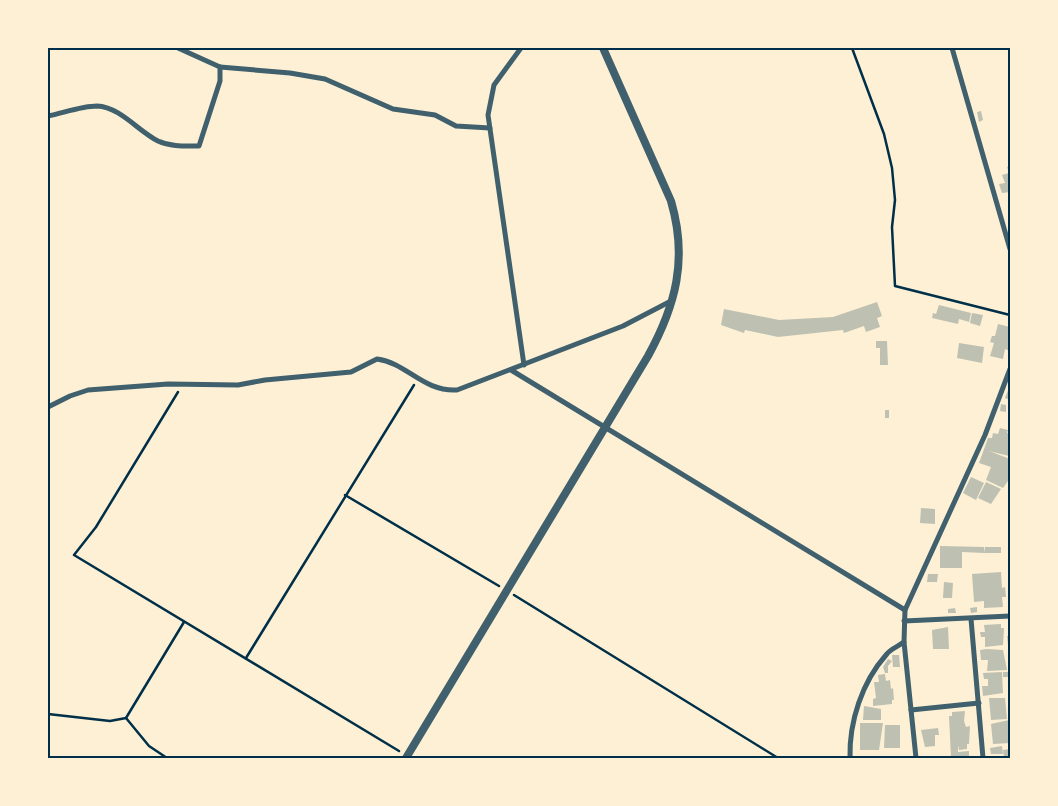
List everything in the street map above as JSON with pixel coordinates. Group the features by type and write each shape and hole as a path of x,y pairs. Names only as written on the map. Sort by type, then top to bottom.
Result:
{"street":[{"path":"178,48 184,49 220,67 290,73 325,79 393,109 435,115 456,126 490,128"},
{"path":"521,48 491,94 488,115 524,365"},
{"path":"406,757 658,339 674,299 679,253 672,201 603,48"},
{"path":"952,48 1010,249"},
{"path":"48,116 97,106 114,111 156,140 169,145 199,146 220,81 220,67"},
{"path":"48,408 70,396 88,390 182,385 238,386 264,380 351,372 377,359 400,368 438,389 456,390 623,326 674,299"},
{"path":"916,758 904,642 905,610 985,435 1010,369"},
{"path":"511,370 905,610"},
{"path":"904,621 1010,616"},
{"path":"971,618 983,758"},
{"path":"850,758 856,712 863,691 886,654 904,642"},
{"path":"911,710 979,703"}],"path":[{"path":"852,48 884,134 892,168 895,200 892,227 895,286 1010,315"},
{"path":"246,658 408,392 419,379"},
{"path":"182,385 96,527 74,555 406,757"},
{"path":"345,495 506,590 778,758"},
{"path":"126,718 184,622"},
{"path":"48,714 110,720 126,718"},
{"path":"126,718 150,746 167,758"}],"building":[{"path":"981,111 983,120 979,122 977,112"},
{"path":"1010,166 1010,192 1002,193 999,184 1005,183 1002,175 1009,173 1007,167"},
{"path":"877,302 882,316 877,318 880,327 866,332 864,326 844,333 843,330 778,337 745,330 744,333 721,325 724,309 779,320 833,317"},
{"path":"939,305 971,313 969,322 959,319 958,324 932,318 933,313 936,314"},
{"path":"972,313 983,315 980,326 970,323"},
{"path":"998,324 1010,327 1010,351 1005,349 1003,359 990,356 994,343 990,342 992,336 995,336"},
{"path":"876,341 887,341 888,365 880,365 880,348 876,348"},
{"path":"959,343 984,347 982,363 957,358"},
{"path":"1010,385 1010,400 1005,398"},
{"path":"1001,404 1006,405 1006,412 1000,411"},
{"path":"885,410 889,410 889,418 885,418"},
{"path":"1000,428 1008,430 1007,433 1010,434 1009,456 989,451 1010,459 1010,478 1003,488 986,480 991,467 979,463 988,438 992,438 993,433 998,434"},
{"path":"971,477 984,483 976,500 963,493"},
{"path":"986,482 1001,489 991,504 978,498"},
{"path":"921,508 935,509 935,524 920,523"},
{"path":"940,546 984,547 984,553 962,552 962,568 940,568"},
{"path":"985,547 1001,547 1001,553 984,553"},
{"path":"1001,572 1002,588 1005,587 1006,597 1002,597 1003,607 984,608 984,601 974,602 972,574"},
{"path":"928,574 938,574 937,582 927,582"},
{"path":"944,582 953,583 952,598 943,598"},
{"path":"977,607 977,612 971,613 970,608"},
{"path":"955,608 956,613 948,613 948,609"},
{"path":"1001,624 1001,628 1004,628 1003,645 985,647 985,637 981,637 980,632 985,632 984,625"},
{"path":"948,627 949,649 933,649 932,630"},
{"path":"1007,636 1010,636 1010,645 1008,645"},
{"path":"980,650 1003,650 1007,670 987,671 988,660 981,660"},
{"path":"892,655 899,655 900,667 893,667"},
{"path":"888,659 892,661 888,666 888,673 885,673 883,667"},
{"path":"1002,672 1003,693 983,696 982,686 988,686 988,679 984,679 983,673"},
{"path":"1003,672 1010,672 1010,677 1003,677"},
{"path":"885,674 886,681 890,680 891,689 893,688 894,700 892,700 892,704 873,706 873,699 876,698 874,682 879,682 878,675"},
{"path":"989,698 1005,698 1007,719 991,720"},
{"path":"864,706 881,709 881,720 863,720"},
{"path":"965,711 964,721 966,727 970,726 969,744 967,744 967,749 959,750 958,745 958,752 969,751 969,758 951,758 949,716 952,716 952,712"},
{"path":"1009,720 1010,743 993,744 991,724"},
{"path":"860,723 883,723 879,750 860,750"},
{"path":"885,725 900,725 900,748 884,748"},
{"path":"938,728 939,735 935,735 935,746 925,747 921,730"},
{"path":"1002,746 1003,754 991,754 990,748"},
{"path":"1010,749 1010,758 1004,758 1003,750"}]}
